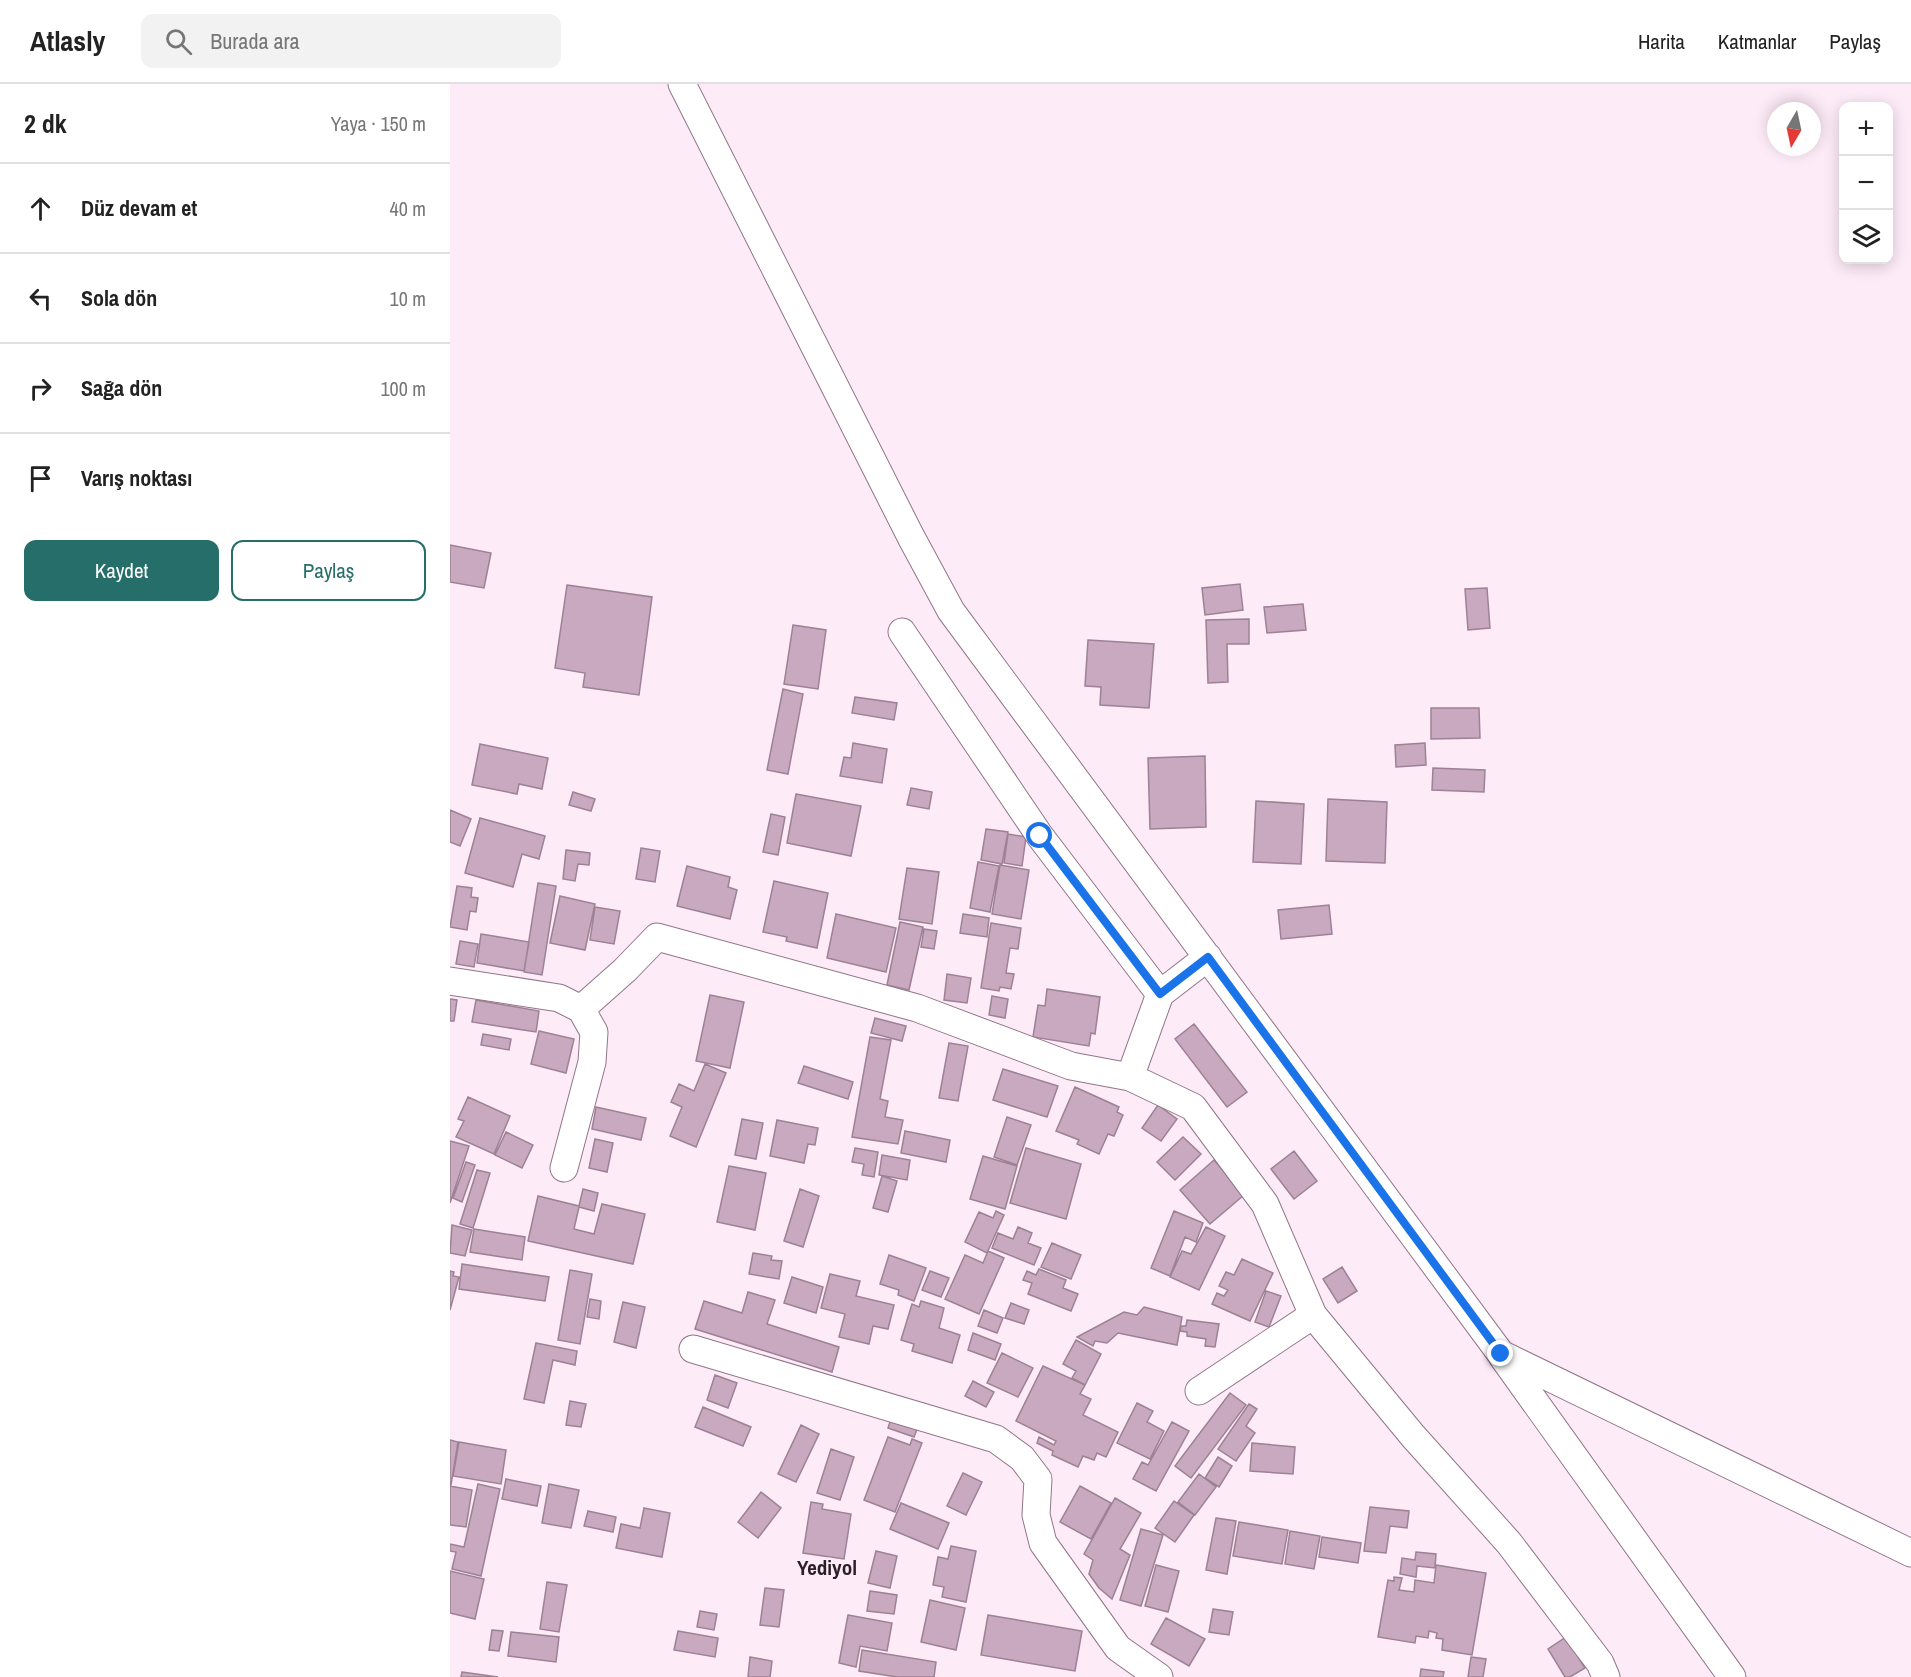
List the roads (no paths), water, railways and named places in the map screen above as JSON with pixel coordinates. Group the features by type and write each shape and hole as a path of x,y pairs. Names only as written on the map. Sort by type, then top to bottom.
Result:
{"street":[{"path":"682,84 911,537 951,611 1501,1354 1732,1677"},
{"path":"902,632 1040,836 1160,994"},
{"path":"581,1009 625,970 657,937 917,1008 1071,1066 1130,1077 1192,1107 1265,1204 1313,1315 1413,1436 1509,1543 1600,1663 1606,1677"},
{"path":"1130,1077 1160,994 1208,957"},
{"path":"450,981 559,998 581,1009 594,1032 592,1062 564,1168"},
{"path":"1198,1391 1313,1315"},
{"path":"693,1349 996,1439 1022,1458 1038,1479 1036,1515 1043,1543 1118,1648 1159,1677"},
{"path":"1501,1354 1911,1553"}],"district":[{"name":"Yediyol","path":"827,1567"}]}
